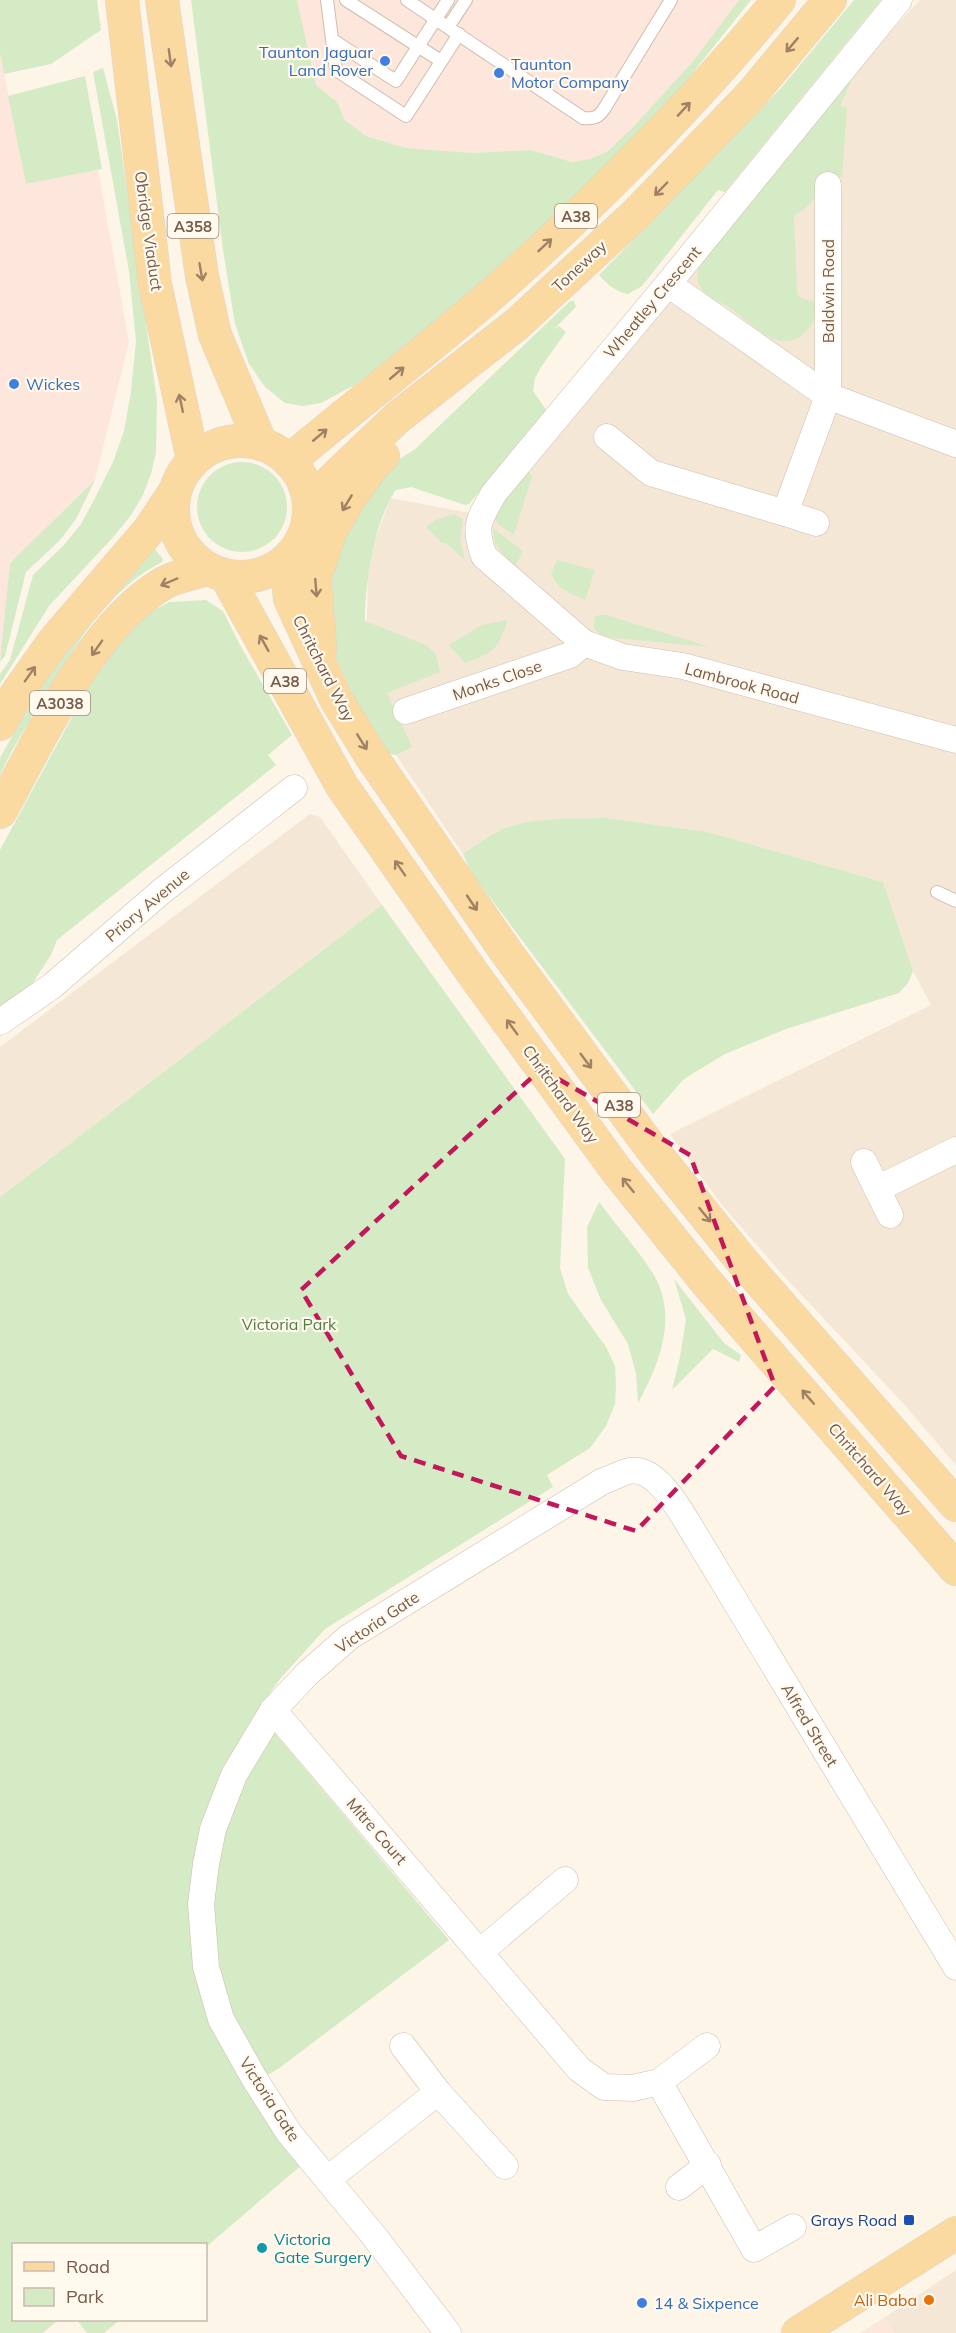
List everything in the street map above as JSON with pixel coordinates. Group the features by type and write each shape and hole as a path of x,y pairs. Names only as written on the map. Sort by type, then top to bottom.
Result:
{"main road":[{"name":"Obridge Viaduct","path":"122,0 154,284 193,460"},
{"name":"A358","path":"162,0 202,276 215,335 261,444"},
{"name":"A38","path":"290,461 499,287 623,173 730,59 779,0"},
{"name":"Toneway","path":"309,512 331,481 397,417 517,324 635,215 743,103 830,0"},
{"path":"322,673 315,577 330,532 344,507 374,464 409,435 517,324"},
{"name":"A38","path":"243,441 261,444 276,450 290,461 301,476 308,493 309,512 306,530 298,547 286,561 273,570 242,578 217,573 194,558 182,544 175,527 172,509 175,491 182,474 193,460 208,449 225,442 243,441"},
{"name":"A3038","path":"0,724 17,693 54,641 150,529 175,491"},
{"name":"Chritchard Way","path":"286,561 290,599 322,673 371,756 507,953 651,1148 742,1261 956,1505"},
{"name":"Chritchard Way","path":"217,573 342,786 474,975 617,1171 708,1284 956,1569"},
{"name":"A3038","path":"0,812 49,720 104,638 135,604 166,582 217,573"},
{"path":"798,2333 956,2233"}],"street":[{"name":"Wheatley Crescent","path":"540,605 484,555 477,536 479,520 494,493 899,0"},
{"name":"Baldwin Road","path":"785,513 828,396 828,185"},
{"path":"668,284 828,396 956,444"},
{"path":"607,437 651,473 816,523"},
{"name":"Lambrook Road","path":"540,605 584,643 622,657 683,666 956,740"},
{"name":"Monks Close","path":"406,711 570,655 584,643"},
{"name":"Priory Avenue","path":"0,1022 52,986 162,891 294,788"},
{"path":"877,1189 956,1150"},
{"path":"864,1162 890,1215"},
{"name":"Victoria Gate","path":"448,2333 374,2236 289,2133 254,2078 221,2019 206,1966 201,1904 213,1829 234,1775 273,1710 307,1674 349,1638 603,1481 631,1470 647,1472 662,1485"},
{"name":"Alfred Street","path":"662,1485 772,1661 956,1967"},
{"name":"Mitre Court","path":"273,1710 579,2070 604,2087 633,2088 659,2082 707,2046"},
{"path":"480,1952 565,1880"},
{"path":"403,2046 438,2092 505,2166"},
{"path":"659,2082 754,2249 793,2227"},
{"path":"328,2180 438,2092"},
{"path":"679,2187 708,2165"}],"lane":[{"path":"327,0 336,70 406,116 453,31 466,0"},
{"path":"346,0 441,61"},
{"path":"407,0 583,118 592,119 600,115 672,0"},
{"path":"333,40 396,81 448,0"},
{"path":"937,892 956,901"}],"highlighted area":[{"path":"541,1069 690,1155 775,1386 636,1531 401,1456 301,1290"}],"shaded area":[{"name":"Taunton Motor Company","path":"297,0 739,0 694,60 634,126 608,151 590,159 572,162 531,150 473,153 406,148 366,136 345,120 337,102 316,85"},
{"path":"920,0 956,0 956,1465 902,1402 782,1274 722,1205 670,1134 931,1005 913,971 883,882 708,832 606,818 558,819 512,826 486,838 463,854 396,755 387,736 366,654 368,575 374,544 390,498 486,516 845,80"},
{"path":"0,53 26,184 98,170 129,342 95,480 10,563 0,657"},
{"path":"310,814 320,817 382,905 0,1197 0,1047"},
{"path":"956,2270 956,2333 895,2333 884,2318"},
{"path":"884,2318 895,2333 860,2333"}],"green space":[{"path":"0,0 97,0 101,30 51,64 4,74 0,53"},
{"path":"191,0 297,0 316,85 337,102 345,120 366,136 406,148 473,153 531,150 572,162 590,159 608,151 694,60 739,0 751,0 679,90 590,185 544,227 393,358 353,386 321,403 303,406 285,403 265,387 249,364 235,324 223,250"},
{"path":"854,0 881,0 725,192 718,190 642,286 628,294 609,284 599,275 781,88"},
{"path":"103,68 117,120 157,400 156,452 143,495 131,515 49,606 0,684 0,674 10,660 33,575 64,545 81,524 94,500 113,462 124,431 131,391 136,341 129,271 93,72"},
{"path":"85,76 102,169 26,184 8,96"},
{"path":"845,80 851,81 840,106 847,108 842,177 818,181 818,188 812,202 794,216 797,294 803,299 815,302 814,318 809,329 795,339 785,341 775,339 705,293 698,280 699,266 705,249"},
{"path":"570,301 574,301 576,307 553,330 559,326 566,332 535,378 533,391 547,411 469,504 465,505 411,487 396,490 382,518 369,571 365,621 426,645 436,654 440,672 387,693 412,747 396,755 389,754 362,714 332,650 331,559 375,475 415,449"},
{"path":"242,462 259,466 274,475 283,490 287,507 283,524 274,539 259,548 242,552 225,548 210,539 201,524 197,507 201,490 210,475 225,466"},
{"path":"525,469 532,476 514,535 498,524 494,516"},
{"path":"95,480 76,519 60,540 26,572 5,656 0,662 10,563"},
{"path":"454,514 463,519 460,541 465,560 446,543 442,543 426,527 436,520"},
{"path":"493,528 523,551 516,565 513,566 495,543"},
{"path":"155,549 163,559 162,562 125,588 80,640 15,746 0,775 0,758 49,671"},
{"path":"557,560 595,570 585,600 565,590 554,580 551,574"},
{"path":"206,600 223,611 292,735 268,755 276,765 57,940 51,955 26,993 0,1013 0,850 93,678 124,634 149,613 169,602"},
{"path":"606,615 710,647 602,635 594,629 595,617"},
{"path":"508,620 494,649 475,659 465,663 449,645 482,625"},
{"path":"606,818 708,832 883,882 913,971 908,983 899,993 786,1029 725,1054 684,1079 653,1114 470,871 463,854 499,831 523,823 559,819"},
{"name":"Victoria Park","path":"382,905 565,1159 560,1268 568,1294 606,1347 615,1366 616,1386 615,1404 606,1426 590,1448 547,1475 553,1487 325,1629 279,1680 257,1712 449,1940 278,2069 249,2085 304,2163 207,2246 207,2243 12,2243 12,2321 57,2321 43,2333 0,2333 0,1197"},
{"path":"599,1202 652,1272 660,1288 664,1305 665,1321 659,1355 638,1403 636,1373 628,1344 601,1300 588,1268 587,1227"},
{"path":"674,1279 724,1343 741,1355 739,1362 713,1349 672,1390 686,1319"},
{"path":"78,2321 119,2321 104,2333 87,2333"}],"place":[{"name":"Taunton Jaguar Land Rover","path":"385,61"},
{"name":"Taunton Motor Company","path":"499,73"},
{"name":"Wickes","path":"14,384"},
{"name":"Grays Road","path":"909,2220"},
{"name":"Victoria Gate Surgery","path":"262,2248"},
{"name":"Ali Baba","path":"929,2300"},
{"name":"14 & Sixpence","path":"642,2303"}]}
